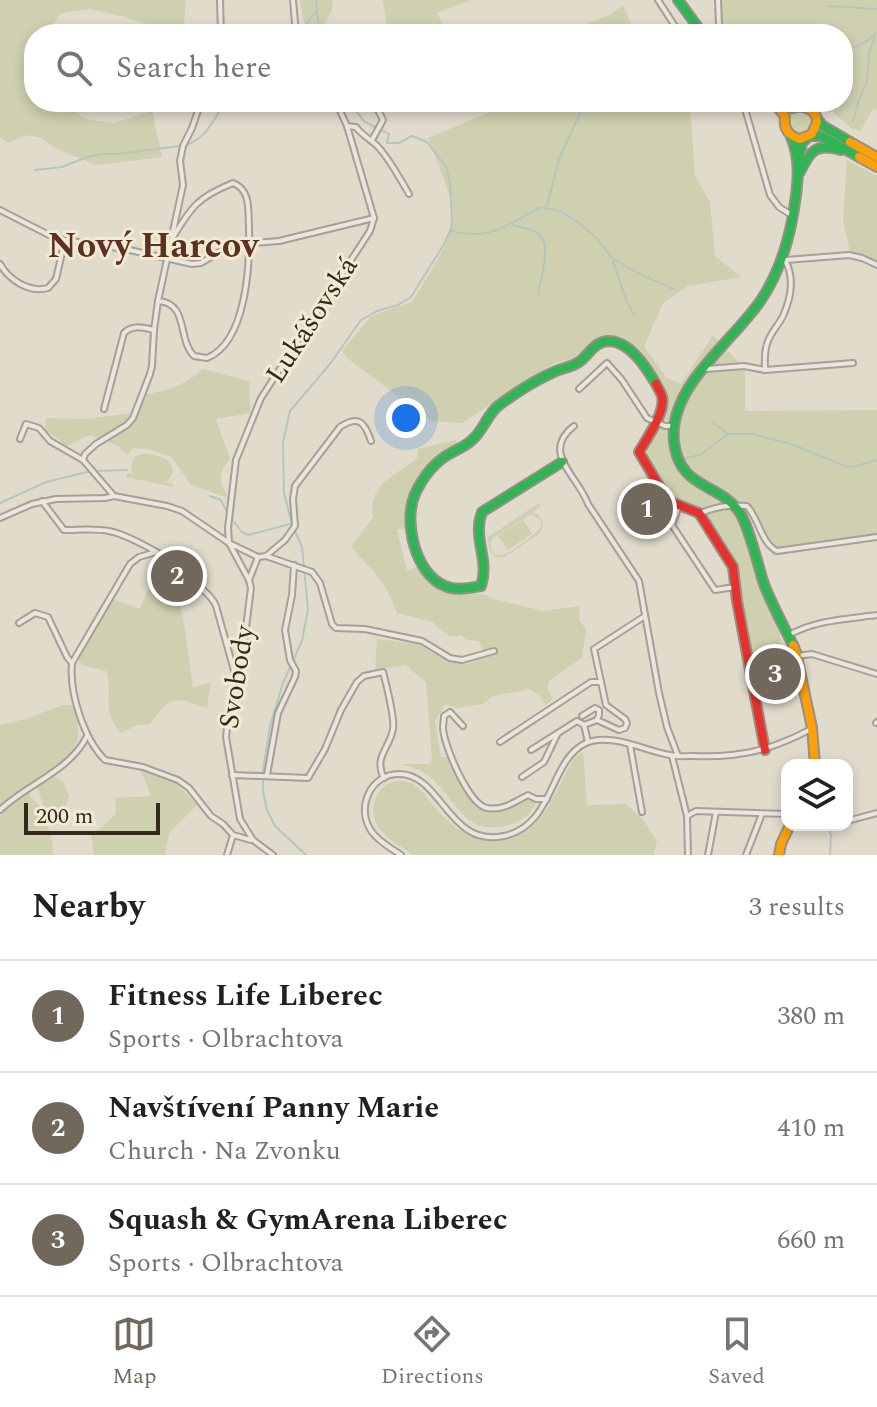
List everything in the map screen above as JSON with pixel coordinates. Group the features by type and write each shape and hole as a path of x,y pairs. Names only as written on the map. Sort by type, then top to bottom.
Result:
{"main road":[{"path":"678,0 696,24"},
{"path":"782,112 785,128 796,147 798,162"},
{"path":"785,116 788,112"},
{"path":"813,112 823,126 877,157"},
{"path":"815,759 797,656 765,586 739,509 700,484 682,468 674,451 673,426 684,394 757,306 783,261 793,216 798,162 802,145 816,127 816,117"},
{"path":"791,136 821,136 877,167"},
{"path":"797,180 808,156 819,148 831,147 859,157"},
{"path":"562,462 482,512 479,531 485,574 481,586 458,589 440,584 429,574 418,557 411,515 413,498 435,463 472,440 491,413 530,385 579,362 595,344 605,341 625,345 633,351 662,394 663,404 656,422 639,452 671,502 699,513 733,567 765,750"},
{"path":"779,855 787,831"}],"street":[{"path":"220,0 221,24"},
{"path":"293,0 295,24"},
{"path":"658,0 674,24"},
{"path":"718,0 719,24"},
{"path":"83,460 96,444 133,418 152,366 158,301 183,185 180,161 198,112"},
{"path":"0,210 65,240 192,264 201,263 231,245 279,241 374,218 341,112"},
{"path":"372,140 382,124 379,112"},
{"path":"746,112 770,195 779,207 793,216"},
{"path":"347,126 353,125 372,140 388,159 409,194"},
{"path":"158,301 167,301 176,308 191,353 201,359 213,356 226,342 242,307 249,265 248,201 242,188 233,183 196,202 171,242"},
{"name":"Lukášovská","path":"229,543 236,460 261,398 370,231 374,218"},
{"path":"0,264 13,280 35,290 48,288 56,279 65,240"},
{"path":"765,370 766,348 773,330 782,319 792,279 783,261 849,255 877,265"},
{"path":"104,409 126,330 134,327 154,330"},
{"path":"579,389 607,363 644,415 665,426 673,426"},
{"path":"703,369 744,366 765,370 853,363"},
{"path":"266,556 291,534 295,526 295,486 340,427 356,420 362,423 371,441"},
{"path":"20,439 25,425 39,428 50,441 83,460 114,496"},
{"path":"574,426 560,440 562,462 639,581 659,693 687,816 688,855"},
{"path":"0,518 42,501 114,496 167,506 182,511 229,543 258,557 266,556 315,575 336,628 365,629 422,641 450,658 462,660 494,651"},
{"path":"42,501 64,530 109,531 156,552 179,567 213,599 238,685"},
{"path":"679,506 672,525 715,590 735,587"},
{"path":"699,513 719,506 747,506 769,547 777,551 877,537"},
{"path":"229,543 249,580"},
{"path":"156,552 139,557 130,564 72,663 74,693 87,736 105,760 143,767 178,780 233,835 253,840"},
{"name":"Svobody","path":"258,557 249,580 251,594 238,685 226,728 240,819 253,840 273,855"},
{"path":"266,776 278,713 296,671 290,660 285,630 294,565"},
{"path":"19,623 35,613 48,617 72,663"},
{"path":"789,635 820,622 877,615"},
{"path":"584,725 597,720 619,730 625,728 625,719 606,705 594,649 645,616"},
{"path":"797,656 812,654 877,674"},
{"path":"232,775 308,778 357,682 364,676 383,672 394,728 380,762 384,778"},
{"path":"500,742 591,682 601,682"},
{"path":"582,716 595,708 599,710 597,720"},
{"path":"463,726 450,712 444,716 442,727 451,760 477,804 485,808 501,808 528,795 547,799"},
{"path":"531,750 577,721 584,725 588,742"},
{"path":"401,855 375,837 367,822 366,797 373,786 384,778 398,774 420,780 459,823 473,832 504,836 539,813 571,754 588,742 601,739 675,756 716,757 765,750 812,728"},
{"path":"522,777 544,762 558,733"},
{"path":"0,810 73,757 87,736"},
{"path":"630,745 642,812"},
{"path":"687,816 696,811 781,814"},
{"path":"708,855 716,812"},
{"path":"853,819 877,813"},
{"path":"746,855 762,814"},
{"path":"227,855 233,835"}],"green space":[{"path":"0,0 186,0 184,24 145,24 90,9 61,13 54,24 24,24 24,112 76,112 85,119 114,123 152,112 162,157 96,165 59,150 41,138 26,135 8,143 0,137"},
{"path":"300,0 333,0 325,24 304,24"},
{"path":"383,0 471,0 437,13 443,24 387,24"},
{"path":"720,0 877,0 877,110 873,108 860,132 853,128 854,131 834,112 853,112 853,24 722,24"},
{"path":"623,5 631,24 588,24"},
{"path":"490,112 691,112 695,176 710,202 715,256 741,277 688,286 663,303 644,347 667,378 681,384 713,335 745,369 745,411 877,410 877,539 773,556 754,514 735,499 761,586 778,623 782,650 753,656 735,562 707,520 689,504 673,499 646,455 666,402 663,382 640,349 616,338 600,337 572,359 553,364 462,423 431,421 347,358 342,351 371,316 412,302 448,237 452,227 452,208 428,138"},
{"path":"793,112 809,112 813,117 813,127 806,134 796,134 789,127 789,117"},
{"path":"847,160 877,176 877,263 850,252 843,221"},
{"path":"203,369 249,381 250,413 216,419 230,459 221,478 228,498 190,484 172,457 133,448 127,455 118,446 90,435 67,446 45,430 46,418 88,419 138,412 146,394 177,386"},
{"path":"455,440 459,444 420,476 407,497 407,529 397,529 407,571 420,566 428,577 449,591 482,594 543,611 580,606 579,620 586,629 582,658 550,680 547,688 553,699 546,705 530,689 493,696 483,704 457,708 445,705 435,721 441,757 448,757 464,788 478,806 497,811 526,798 536,803 521,820 493,827 471,821 429,776 401,764 430,764 432,760 426,682 405,665 375,670 377,639 418,644 448,661 467,664 485,656 479,641 467,640 461,635 450,637 432,622 397,613 383,584 351,547 373,517 374,497 384,482 417,459 418,449"},
{"path":"144,453 170,463 173,473 167,482 173,487 126,477 127,473 133,474 131,466 134,457"},
{"path":"539,503 541,506 533,512 542,521 539,534 505,557 493,554 490,549 488,537","holes":["530,515 541,521 539,529 513,550 499,555 492,552 490,543 493,538"]},
{"path":"523,520 532,534 508,550 498,536"},
{"path":"154,575 165,577 177,587 193,688 211,682 207,708 174,701 163,707 150,724 137,725 121,733 109,709 106,671 82,665 78,658 113,599 140,609"},
{"path":"62,705 73,707 78,727 78,738 70,756 0,805 0,725"},
{"path":"583,752 587,805 626,804 644,821 657,841 653,855 413,855 386,836 375,820 376,796 387,784 404,781 420,789 451,824 463,832 490,840 517,836 541,817 574,758"},
{"path":"140,769 175,782 197,805 169,833 165,855 94,855 91,833 103,827 116,813 115,798 151,796"},
{"path":"55,777 63,781 69,796 64,812 67,819 63,824 52,826 37,787 46,779"},
{"path":"29,792 41,807 51,836 53,855 0,855 0,816 16,798"}],"waterway":[{"path":"307,24 317,12 316,0"},
{"path":"828,6 877,9"},
{"path":"317,13 319,24"},
{"path":"853,121 867,81 869,53 876,33"},
{"path":"853,48 874,35"},
{"path":"186,145 204,133 219,112"},
{"path":"306,855 275,826 263,791 270,726 283,683 302,641 308,609 302,547 284,493 283,442 290,411 330,364 361,320 411,297 444,244 452,222 447,168 427,142 412,136 399,143 387,143 389,134 365,122 357,112"},
{"path":"547,206 559,159 580,112"},
{"path":"35,170 62,167 101,154 180,146"},
{"path":"451,231 487,233 539,208 556,210 587,229 615,260 673,289"},
{"path":"513,225 542,237 545,261 538,294"},
{"path":"613,261 634,315"},
{"path":"712,422 727,433"},
{"path":"685,458 700,455 728,434 751,434 794,445 847,467 877,460"},
{"path":"95,471 127,470"},
{"path":"0,503 46,482 91,471"},
{"path":"210,496 221,500 226,510"},
{"path":"234,522 248,535 290,524"},
{"path":"829,831 830,855"}],"traffic: fast":[{"path":"678,0 696,24"},
{"path":"817,119 850,142"},
{"path":"811,136 821,136 859,157"},
{"path":"791,137 797,163 797,190 789,233 778,268 761,300 705,366 681,402 675,422 674,442 677,457 691,477 720,494 742,516 764,584 793,645"},
{"path":"799,157 802,143 807,138"},
{"path":"800,172 815,150 826,147 841,150"},
{"path":"562,462 482,512 479,522 484,567 481,586 449,588 426,570 419,559 411,532 410,518 415,494 434,465 472,440 498,406 541,378 576,364 595,346 608,341 630,350 656,384"}],"traffic: slow":[{"path":"782,112 789,134 800,139 812,134 817,122 813,112"},
{"path":"850,142 877,157"},
{"path":"859,157 877,167"},
{"path":"793,645 812,728 815,759"},
{"path":"779,855 787,831"}],"traffic: jam":[{"path":"656,384 662,396 661,410 639,452 671,502 699,513 733,567 765,750"}],"place":[{"name":"Fitness Life Liberec","path":"647,509"},
{"name":"Navštívení Panny Marie","path":"177,576"},
{"name":"Squash & GymArena Liberec","path":"775,674"}],"district":[{"name":"Nový Harcov","path":"153,246"}]}
